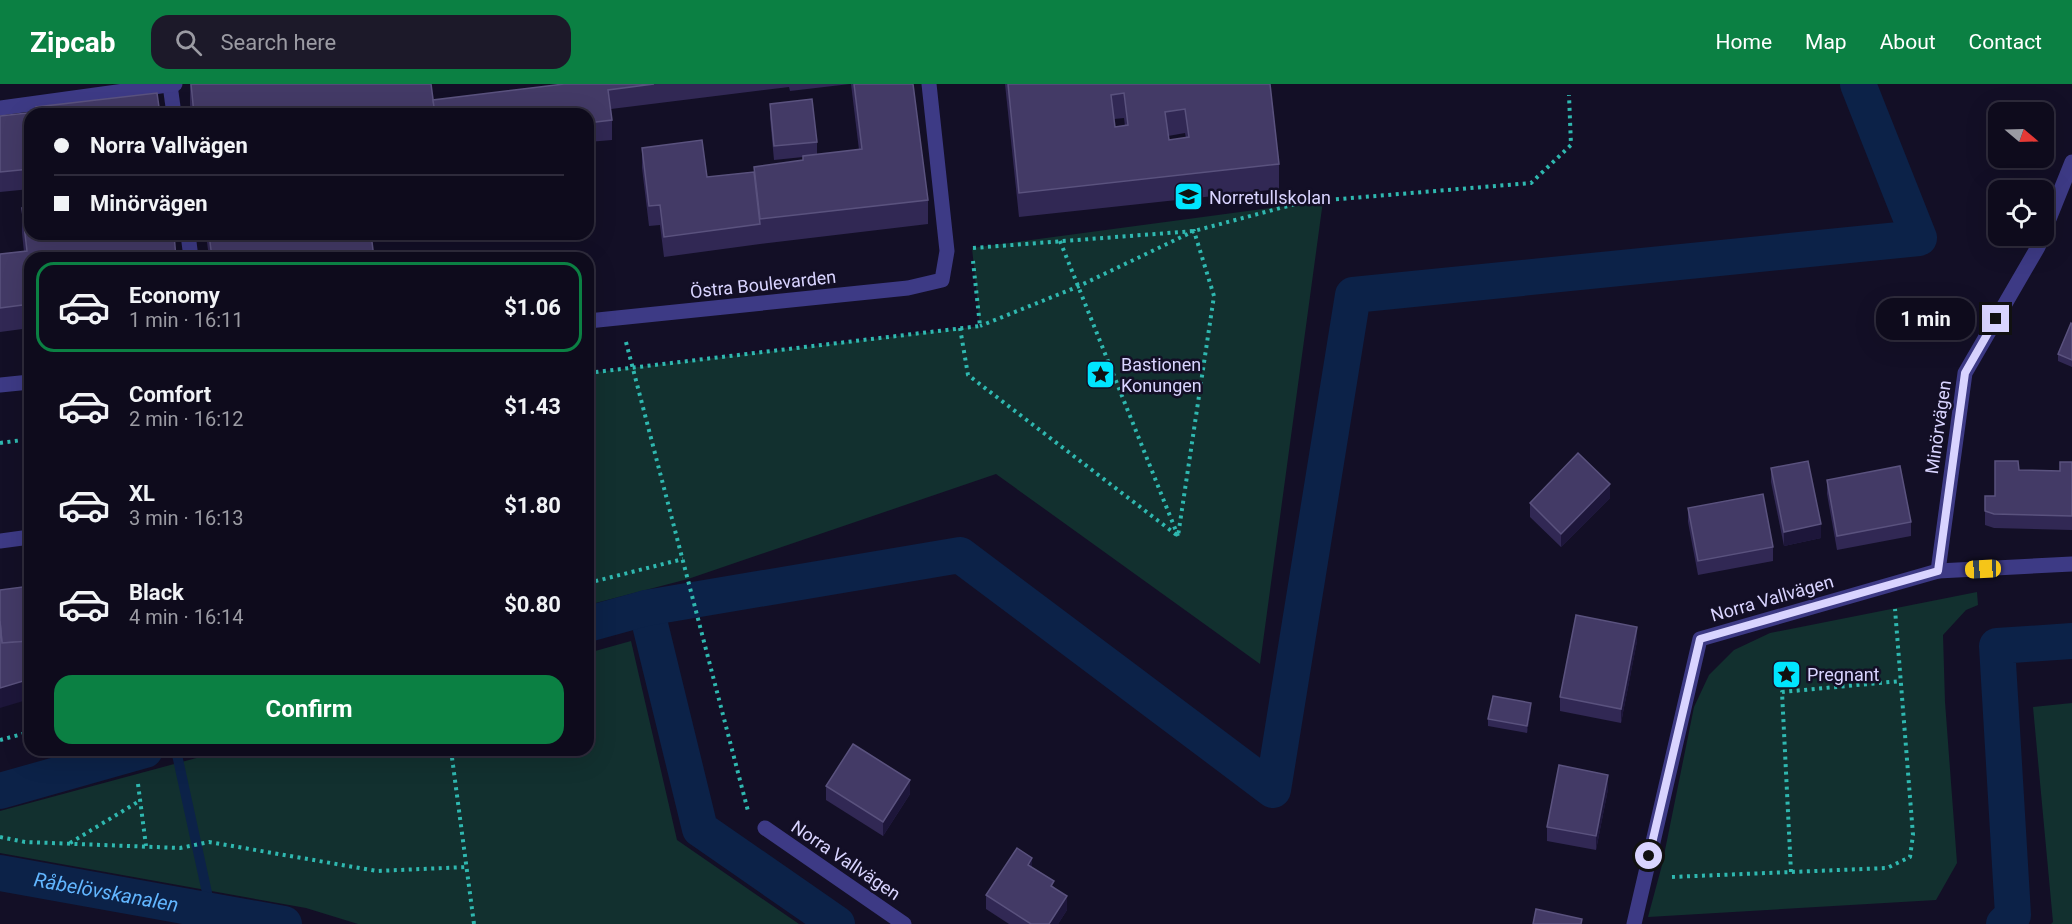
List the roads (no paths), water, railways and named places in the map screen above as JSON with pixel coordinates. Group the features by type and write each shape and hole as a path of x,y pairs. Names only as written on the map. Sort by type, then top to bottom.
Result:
{"street":[{"path":"0,108 176,84"},
{"name":"Östra Boulevarden","path":"594,320 908,288 942,280 947,251 929,84"},
{"path":"170,85 173,108"},
{"name":"Minörvägen","path":"2054,207 2072,162"},
{"name":"Minörvägen","path":"1938,571 1965,373 2038,246"},
{"path":"0,385 24,383"},
{"path":"0,541 24,538"},
{"name":"Norra Vallvägen","path":"1634,924 1700,639 1938,571 2072,564"},
{"name":"Norra Vallvägen","path":"765,828 904,924"}],"waterway":[{"path":"594,622 646,608 960,555 1273,790 1353,295 1919,238 1858,84"},
{"path":"646,608 700,829 837,924"},
{"path":"2004,924 2013,915 1997,646 2072,641"},
{"path":"0,791 124,756"},
{"path":"177,756 211,911"},
{"name":"Råbelövskanalen","path":"0,873 284,924"}],"place":[{"name":"Norretullskolan","path":"1188,197"},
{"name":"Bastionen Konungen","path":"1100,374"},
{"name":"Pregnant","path":"1786,674"}]}
